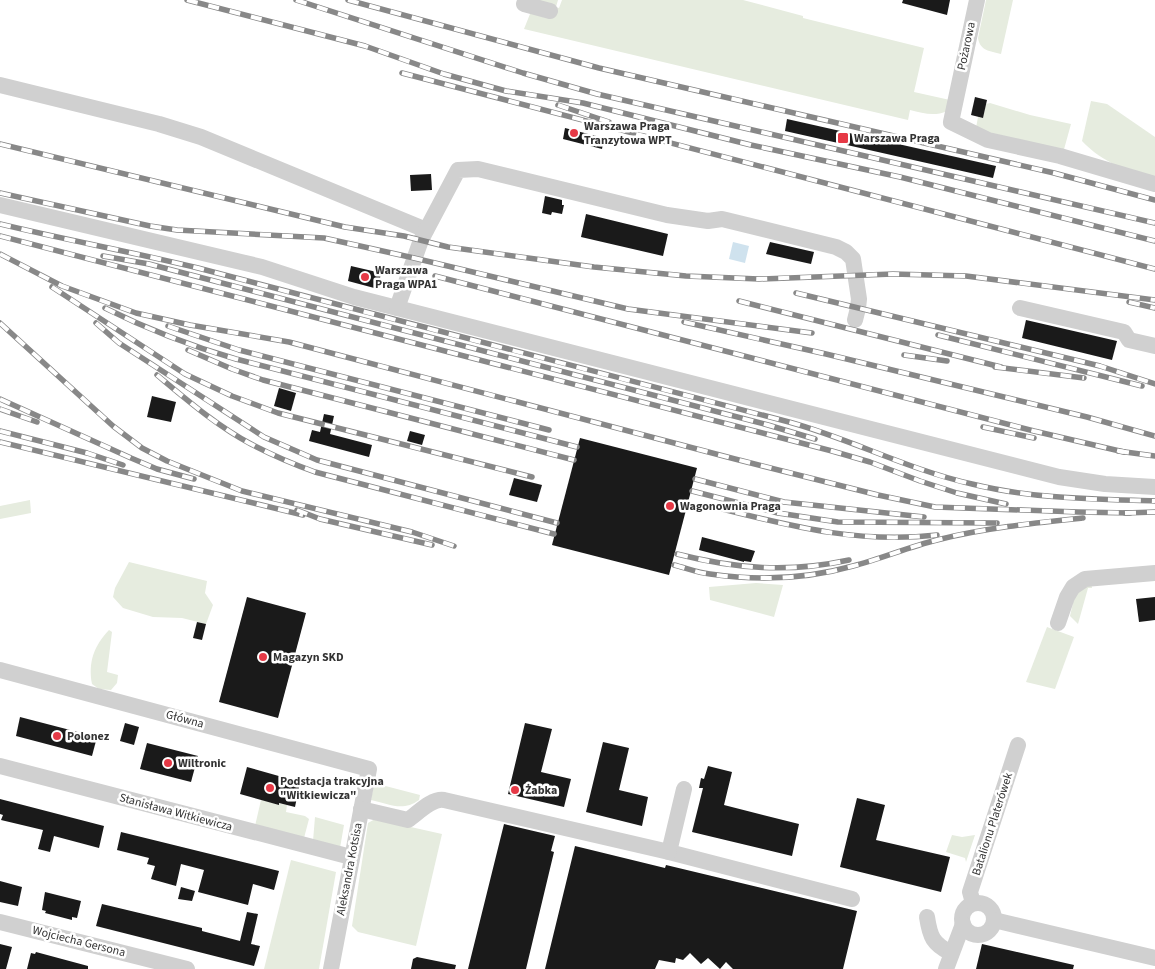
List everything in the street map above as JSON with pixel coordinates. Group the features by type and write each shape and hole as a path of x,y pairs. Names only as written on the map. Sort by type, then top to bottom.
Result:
{"street":[{"name":"Pożarowa","path":"977,0 950,122 988,140 1060,156 1155,184"},
{"path":"523,8 550,11"},
{"path":"0,86 159,124 201,137 426,230"},
{"path":"397,308 421,240 458,170 478,170 668,215 708,221 722,218 836,247 846,252 853,259 859,299 855,320"},
{"path":"0,205 262,267 354,298 1059,477 1105,484 1155,486"},
{"path":"1020,308 1124,332 1129,340 1155,346"},
{"path":"1058,622 1067,597 1073,587 1084,579 1155,573"},
{"name":"Główna","path":"0,670 369,769"},
{"name":"Batalionu Platerówek","path":"949,961 1018,745"},
{"name":"Stanisława Witkiewicza","path":"0,766 351,857"},
{"name":"Aleksandra Kotsisa","path":"331,969 369,769"},
{"path":"669,852 684,789"},
{"path":"361,809 408,820 434,801 440,799 669,852 852,899"},
{"path":"978,902 988,906 994,915 994,920 990,930 980,935 969,932 963,913 978,902"},
{"path":"927,917 929,933 949,961"},
{"path":"994,920 1155,958"},
{"name":"Wojciecha Gersona","path":"0,922 188,969"}],"shaded area":[{"path":"532,0 558,0 556,7 559,8 562,0 743,0 803,16 803,18 924,48 914,92 950,100 947,111 933,114 910,110 908,120 524,29 530,14"},
{"path":"986,0 1013,0 1001,54 986,50 979,42 978,38"},
{"path":"1091,101 1107,104 1155,137 1155,179 1125,169 1107,160 1090,149 1082,141"},
{"path":"990,103 1030,115 1071,124 1063,153 982,133 976,128 978,117 983,118 986,104"},
{"path":"30,500 31,513 0,519 0,506"},
{"path":"129,562 207,581 205,593 213,605 206,624 182,618 153,617 123,608 113,597 115,588"},
{"path":"1091,581 1092,588 1088,588 1078,624 1070,616 1075,594"},
{"path":"756,583 783,585 774,617 710,600 709,587"},
{"path":"1047,627 1074,637 1055,689 1026,682"},
{"path":"109,630 112,632 107,672 118,675 117,683 111,690 99,689 92,684 91,676 93,655 99,642"},
{"path":"374,783 420,795 419,800 413,804 402,806 371,800"},
{"path":"261,800 287,805 286,812 305,816 309,819 304,838 255,826"},
{"path":"315,817 344,825 340,848 313,841"},
{"path":"375,819 442,834 416,946 358,932 352,926 368,823"},
{"path":"952,835 962,837 975,835 966,862 965,858 946,852"},
{"path":"291,860 336,872 319,969 264,969"}],"water":[{"path":"733,242 749,246 745,263 729,259"}],"building":[{"path":"903,0 950,0 947,15 902,3"},
{"path":"975,97 987,100 983,118 971,115"},
{"path":"787,119 996,166 993,178 785,131"},
{"name":"Warszawa Praga Tranzytowa WPT","path":"565,128 604,138 602,149 563,139"},
{"path":"431,174 432,190 411,191 410,175"},
{"path":"545,196 562,200 562,205 564,205 562,214 552,212 551,215 542,213"},
{"path":"586,214 668,234 663,256 581,237"},
{"path":"770,242 814,252 811,264 766,254"},
{"name":"Warszawa Praga WPA1","path":"351,266 381,273 378,289 348,281"},
{"path":"1026,320 1117,341 1112,360 1022,338"},
{"path":"279,388 296,393 291,411 274,406"},
{"path":"152,396 176,402 171,422 147,417"},
{"path":"324,414 334,416 330,434 372,445 369,457 309,441 312,430 320,432"},
{"path":"410,431 425,435 422,445 407,441"},
{"name":"Wagonownia Praga","path":"580,438 697,468 669,575 552,545"},
{"path":"514,478 542,485 537,502 509,495"},
{"path":"702,537 755,551 751,562 744,562 699,550"},
{"name":"Magazyn SKD","path":"247,597 306,613 278,718 219,702"},
{"path":"1155,597 1155,620 1139,622 1136,599"},
{"path":"197,622 206,624 202,640 193,638"},
{"path":"20,717 97,737 92,756 16,736"},
{"path":"125,723 139,727 134,745 120,741"},
{"path":"525,723 552,729 541,772 571,779 564,807 508,794"},
{"path":"603,742 629,748 619,790 648,797 642,826 586,812"},
{"path":"147,743 198,756 191,782 140,769"},
{"path":"708,766 732,772 724,805 799,824 792,856 692,832 703,788 699,788 701,778 704,779"},
{"name":"Podstacja trakcyjna \"Witkiewicza\"","path":"247,767 300,782 295,807 279,803 279,805 240,794"},
{"path":"857,798 885,805 876,840 950,857 941,892 840,867"},
{"path":"0,799 104,826 99,848 54,836 50,852 38,849 43,830 1,820 3,815 0,814"},
{"path":"504,824 555,836 551,851 554,852 526,969 468,969"},
{"path":"121,832 279,871 274,890 253,884 248,905 198,892 204,870 181,864 176,886 151,879 155,866 147,864 149,858 117,850"},
{"path":"575,846 665,868 666,865 857,911 843,969 733,969 726,962 720,969 708,958 701,964 690,953 683,960 676,958 675,963 659,960 655,969 545,969"},
{"path":"0,881 22,887 18,906 0,902"},
{"path":"181,887 195,891 192,901 178,899"},
{"path":"45,892 81,901 77,918 72,917 72,920 45,913 46,911 42,910"},
{"path":"102,904 202,928 202,931 240,941 247,912 258,914 251,944 260,946 254,966 96,926"},
{"path":"0,944 12,947 6,969 0,969"},
{"path":"982,944 1074,965 1073,969 976,969"},
{"path":"36,952 88,966 88,969 27,969 31,953 35,954"},
{"path":"417,957 456,965 455,969 411,969 413,959"}],"railway":[{"path":"187,0 365,46 444,74 506,91 583,103 751,145 900,177 1155,241"},
{"path":"296,0 523,73 597,94 1155,223"},
{"path":"348,0 599,68 1054,173 1155,200"},
{"path":"402,73 1155,269"},
{"path":"558,105 609,122"},
{"path":"0,144 345,227 404,236 448,247 594,267 686,276 759,279 893,274 966,276 1155,300"},
{"path":"0,193 150,226 177,230 324,238 628,309 812,333"},
{"path":"0,224 198,268 789,422 926,471 972,484 1018,493 1086,499 1155,501"},
{"path":"0,236 832,451 870,462 957,493 1006,504"},
{"path":"0,254 62,286 136,313 190,325 289,342 878,495 935,507 1130,513"},
{"path":"103,256 149,264 768,425 815,439"},
{"path":"435,276 1034,431 1124,452"},
{"path":"52,287 185,374 232,396 278,413 532,477"},
{"path":"796,293 1100,366 1155,384"},
{"path":"739,301 1001,367"},
{"path":"1129,302 1155,308"},
{"path":"105,308 169,336 236,359 577,447"},
{"path":"684,322 1087,417 1155,436"},
{"path":"0,323 113,426 142,448 167,461 242,491 412,532 454,546"},
{"path":"96,323 119,343 264,437 317,460 557,523"},
{"path":"168,326 239,350 549,430"},
{"path":"938,335 1142,386"},
{"path":"188,350 263,380 574,460"},
{"path":"904,355 947,361"},
{"path":"995,367 1084,378"},
{"path":"157,375 202,412 238,437 299,466 315,472 554,534"},
{"path":"0,399 157,469 194,479"},
{"path":"0,409 37,422"},
{"path":"983,427 1034,438"},
{"path":"0,431 87,453 123,465"},
{"path":"0,442 303,515"},
{"path":"1118,451 1155,456"},
{"path":"695,479 784,502 924,517"},
{"path":"692,491 778,513 838,522 997,523"},
{"path":"714,507 824,532 879,537 937,535"},
{"path":"297,510 320,519 432,545"},
{"path":"1125,513 1155,512"},
{"path":"674,565 701,573 746,578 782,578 818,574 874,560 926,543 973,532 1083,518"},
{"path":"677,554 720,563 763,568 805,567 849,560"}],"place":[{"name":"Warszawa Praga Tranzytowa WPT","path":"574,133"},
{"name":"Warszawa Praga","path":"843,138"},
{"name":"Warszawa Praga WPA1","path":"365,277"},
{"name":"Wagonownia Praga","path":"670,506"},
{"name":"Magazyn SKD","path":"263,657"},
{"name":"Polonez","path":"57,736"},
{"name":"Wiltronic","path":"168,763"},
{"name":"Podstacja trakcyjna \"Witkiewicza\"","path":"270,788"},
{"name":"Żabka","path":"515,790"}]}
